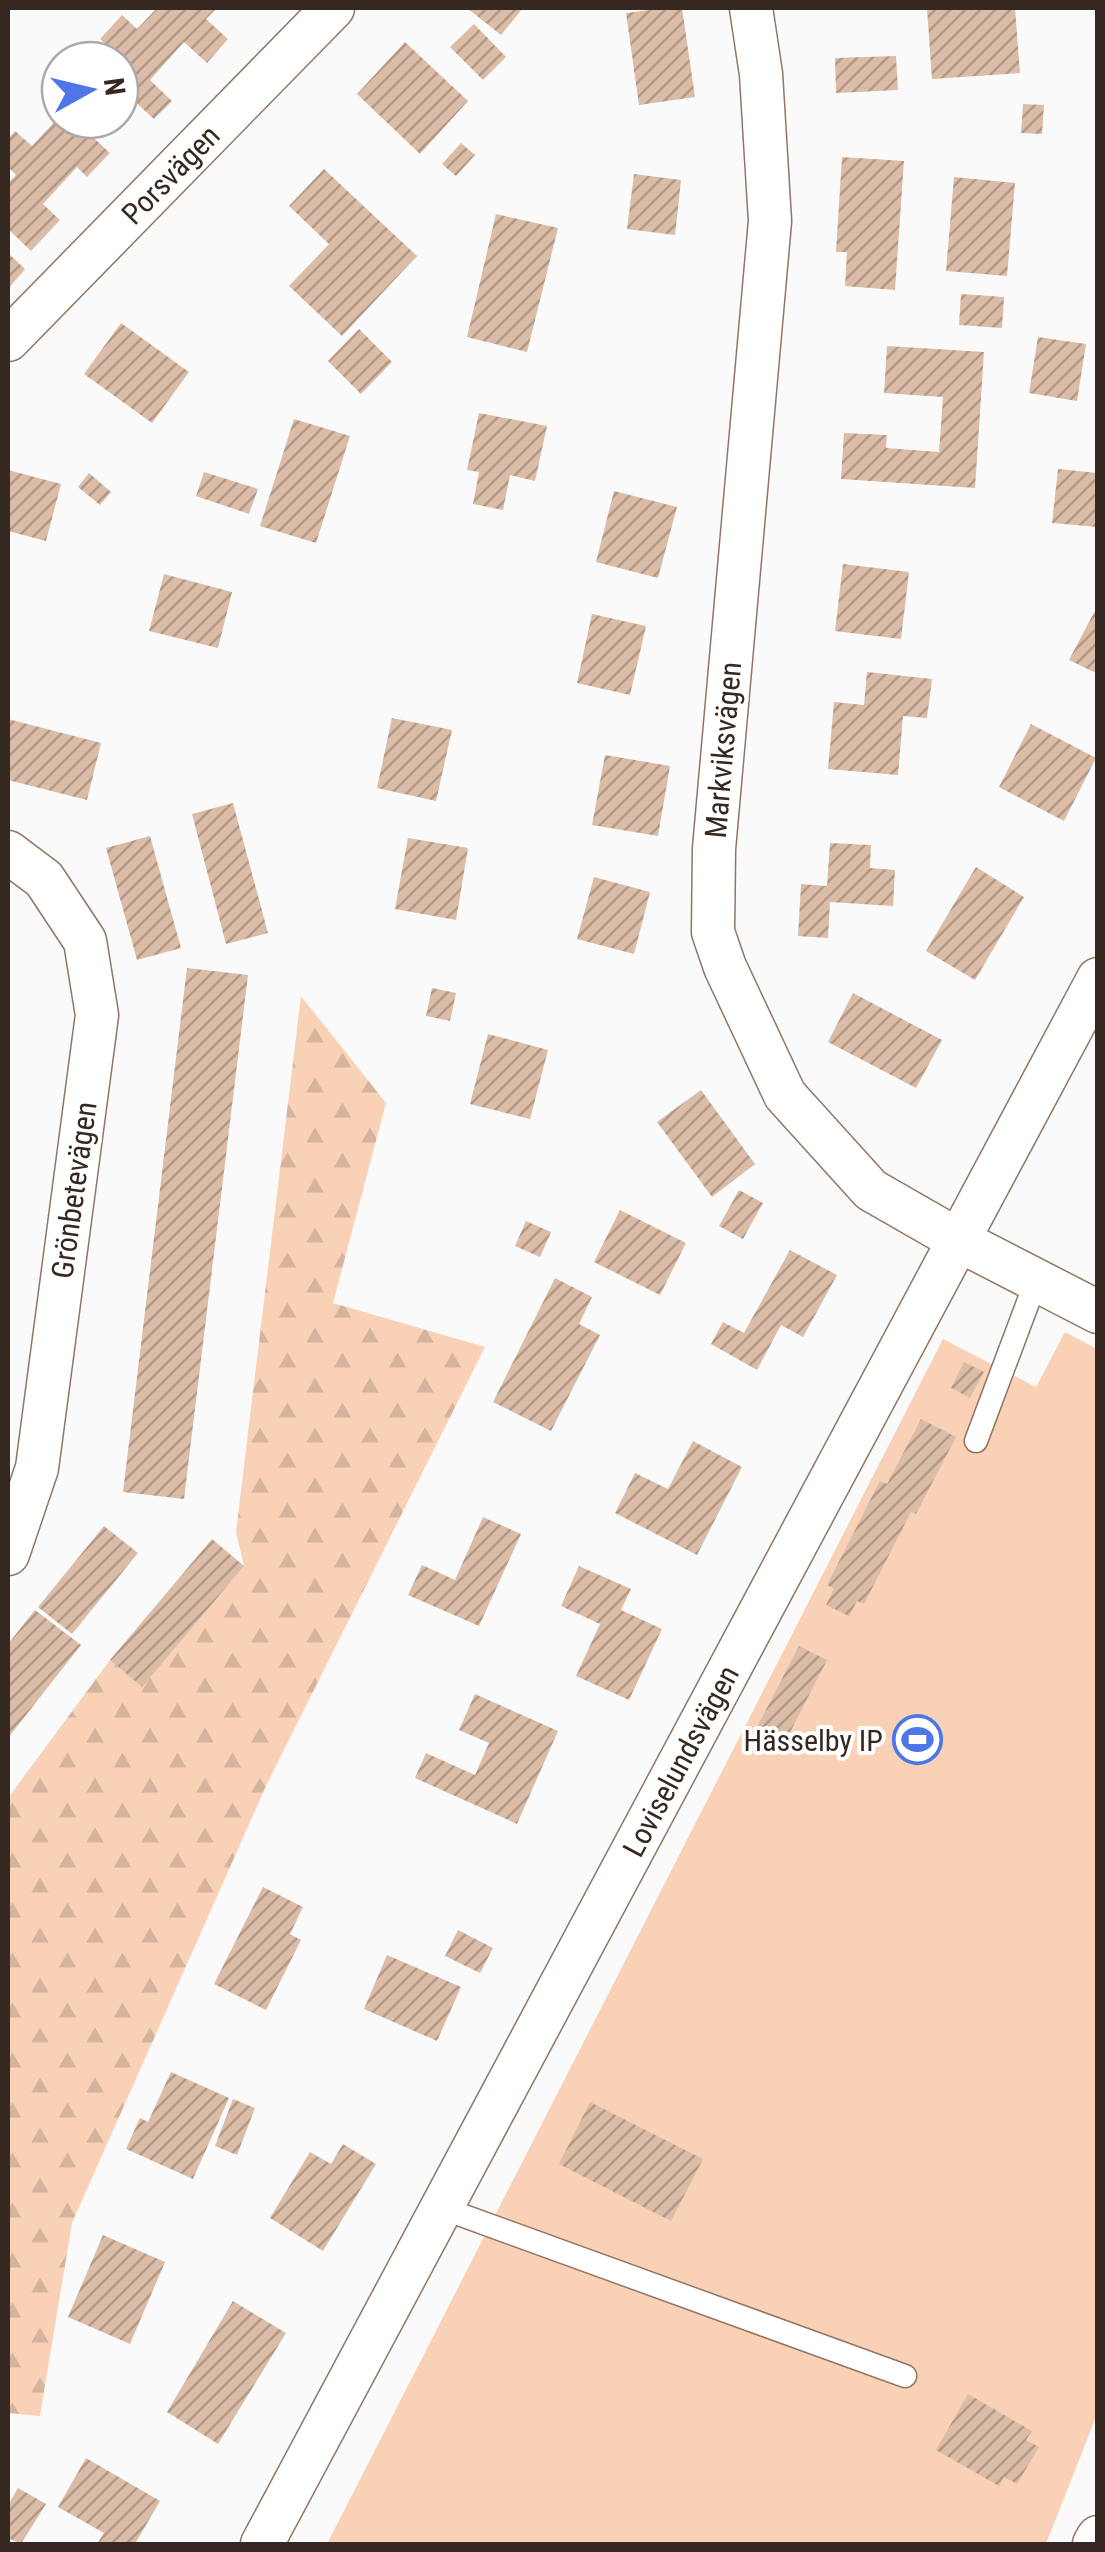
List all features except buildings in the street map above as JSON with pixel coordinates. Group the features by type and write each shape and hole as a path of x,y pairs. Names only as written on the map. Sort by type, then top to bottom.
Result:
{"street":[{"name":"Porsvägen","path":"8,340 333,8"},
{"name":"Markviksvägen","path":"751,8 761,74 770,221 714,848 713,932 784,1095 871,1190 1098,1312"},
{"name":"Grönbetevägen","path":"8,852 44,879 85,941 97,1015 37,1468 8,1554"},
{"name":"Loviselundsvägen","path":"262,2544 1098,980"},
{"path":"1094,2544 1098,2536"}],"lane":[{"path":"976,1441 1036,1281"},
{"path":"442,2208 905,2376"}],"green space":[{"path":"301,996 386,1103 333,1303 485,1347 266,1786 72,2223 40,2416 8,2413 8,1798 110,1660 141,1686 244,1566 236,1532"},
{"name":"Hässelby IP","path":"1065,1332 1097,1349 1098,2412 1046,2544 327,2544 943,1339 1036,1387"}],"place":[{"name":"Hässelby IP","path":"918,1740"}]}
